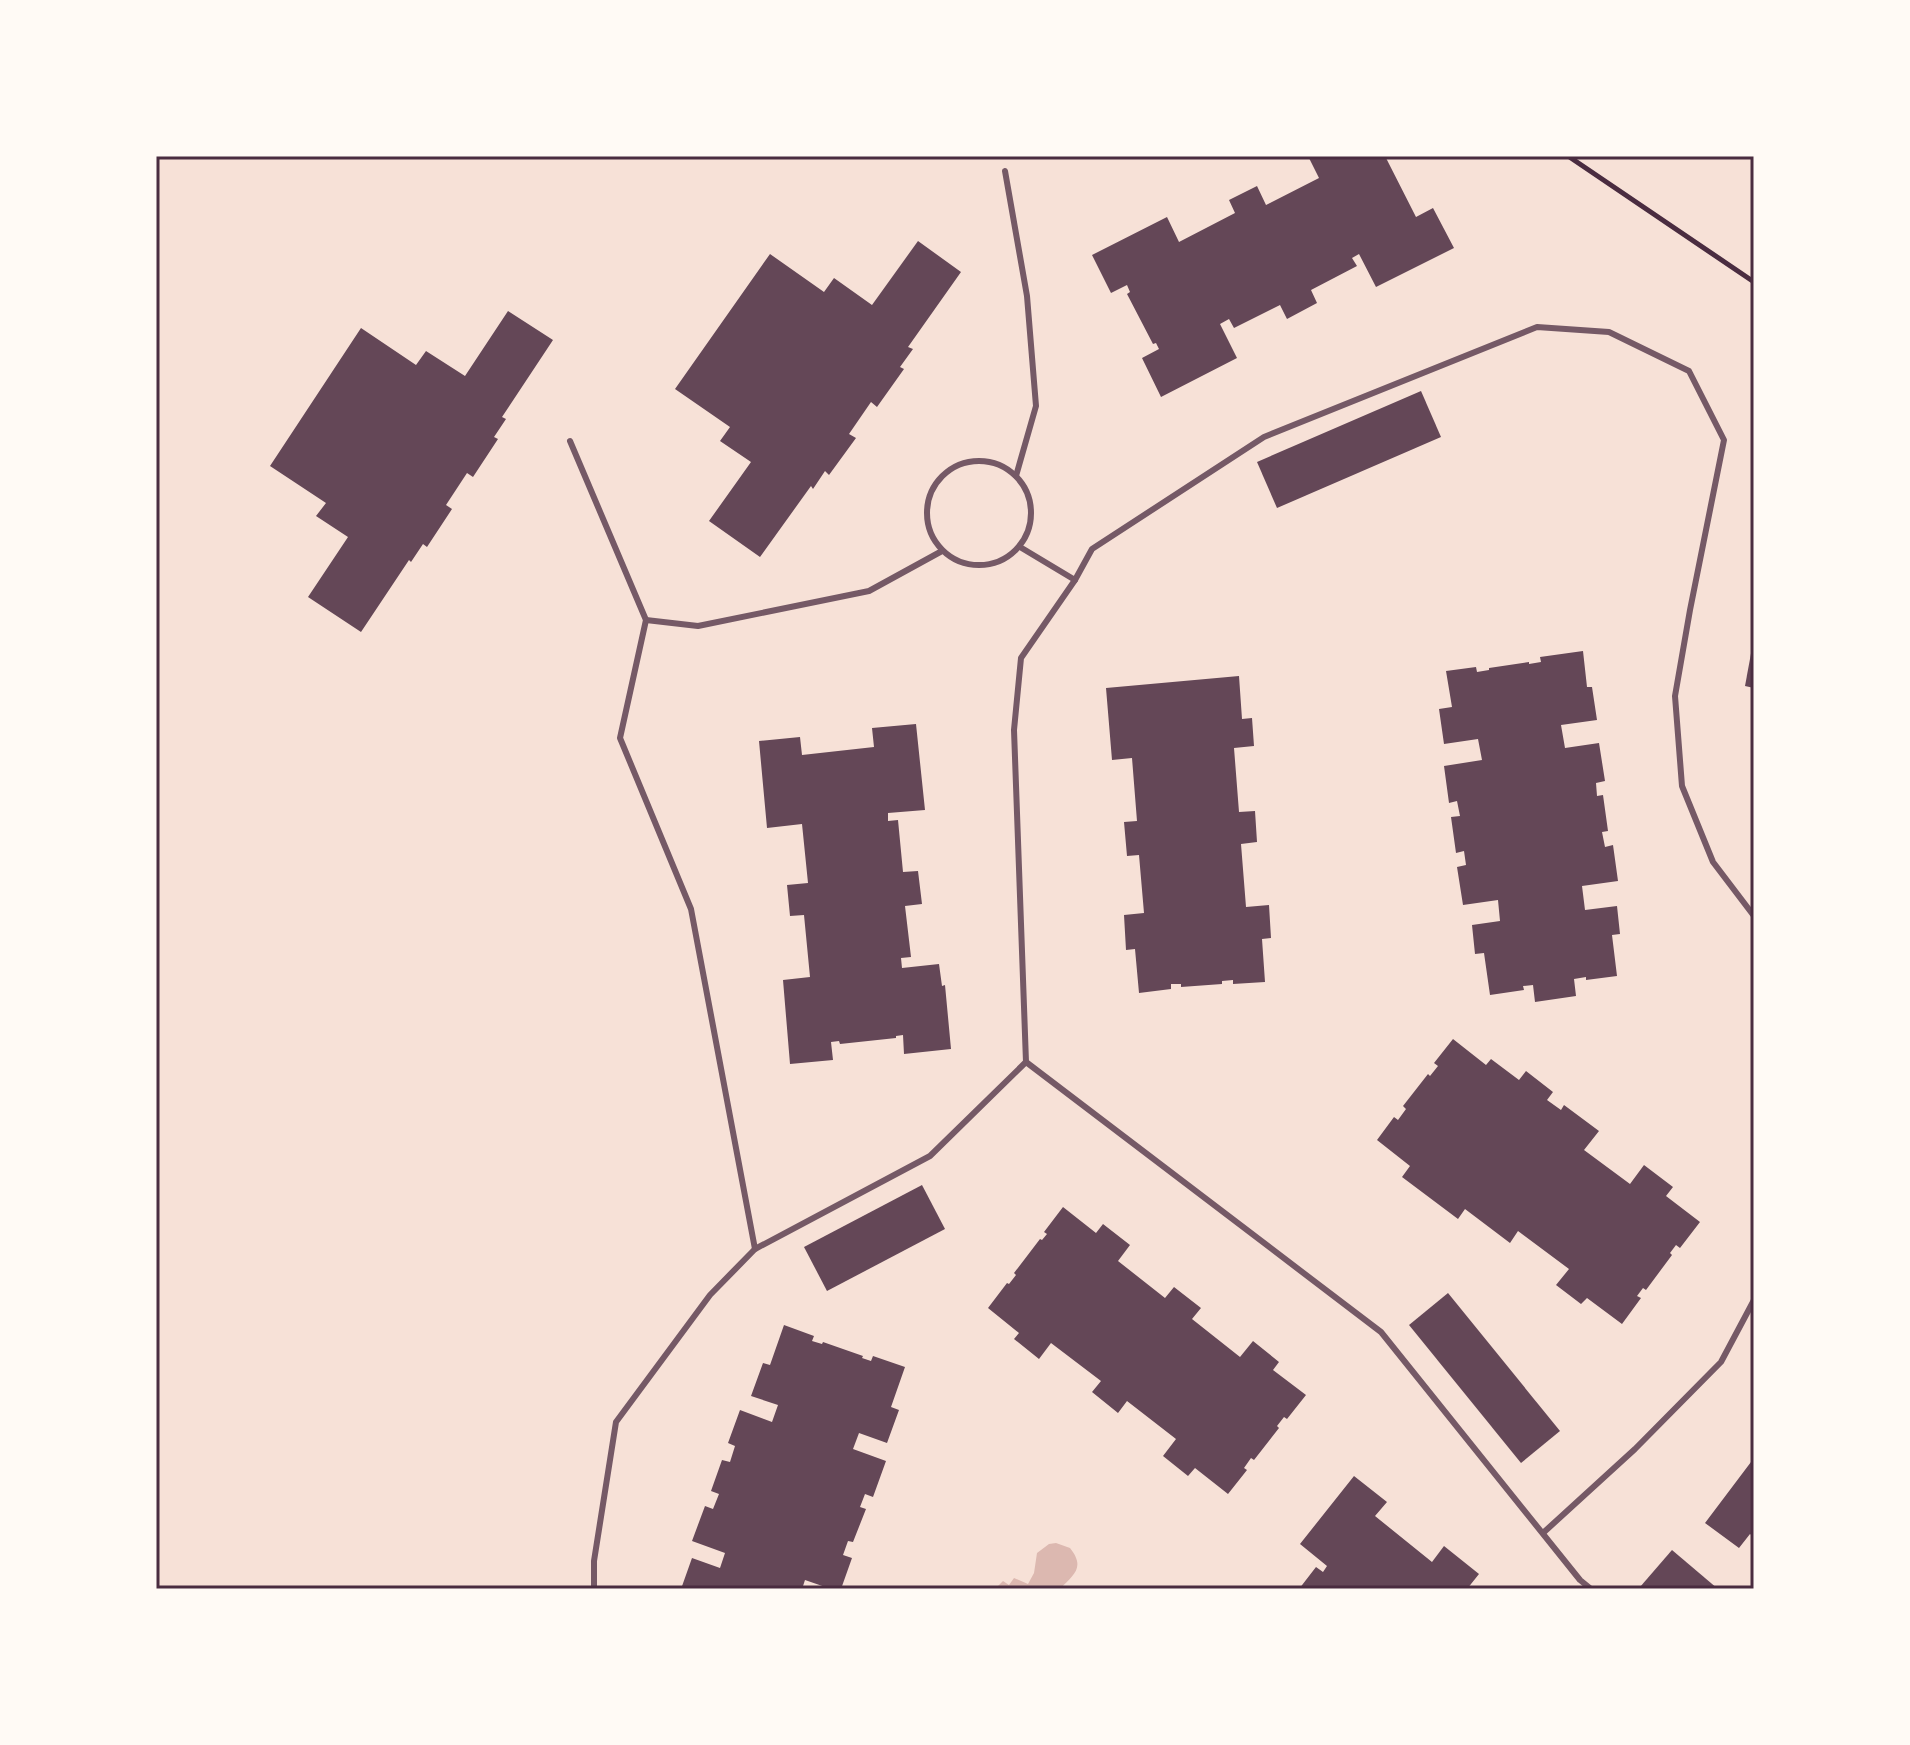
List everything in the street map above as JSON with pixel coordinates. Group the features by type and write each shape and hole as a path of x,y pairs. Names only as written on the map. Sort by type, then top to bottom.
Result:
{"lane":[{"path":"1005,171 1027,296 1036,406 1016,476"},
{"path":"594,1589 594,1561 616,1422 710,1295 755,1249 930,1156 1026,1062 1014,730 1021,658 1075,580 1092,549 1264,437 1537,327 1609,332 1689,371 1724,440 1675,696 1682,786 1713,862 1754,916"},
{"path":"570,441 646,620 620,738 691,909 755,1249"},
{"path":"983,461 1001,466 1016,476 1031,503 1032,518 1020,547 990,565 957,561 942,551 932,536 927,519 929,501 936,484 949,471 965,463 983,461"},
{"path":"1020,547 1075,580"},
{"path":"646,620 698,626 869,591 942,551"},
{"path":"1026,1062 1381,1332 1580,1580 1591,1589"},
{"path":"1543,1533 1635,1449 1721,1362 1754,1300"},
{"path":"1574,1589 1580,1580"}],"path":[{"path":"1568,156 1754,282"}],"shaded area":[{"path":"1056,1543 1070,1548 1077,1561 1076,1571 1060,1589 995,1589 1003,1581 1009,1585 1014,1578 1028,1584 1034,1573 1037,1553"}],"building":[{"path":"1308,156 1385,156 1416,217 1433,208 1454,248 1376,287 1359,254 1352,258 1357,266 1311,290 1317,303 1287,319 1280,305 1234,328 1229,319 1220,324 1237,358 1161,397 1142,358 1159,349 1156,343 1153,344 1127,294 1130,292 1127,285 1111,293 1092,255 1167,217 1179,242 1235,213 1229,200 1257,186 1266,205 1319,178"},
{"path":"918,241 961,272 908,347 913,349 900,367 904,369 877,407 871,402 849,434 856,438 829,475 825,471 813,489 811,486 760,557 709,521 751,462 720,441 730,427 675,389 770,254 824,292 834,278 872,305"},
{"path":"508,311 553,340 502,417 506,419 494,437 498,439 473,477 467,473 446,505 452,509 427,547 423,544 411,562 409,560 361,632 308,597 348,537 316,516 326,503 270,466 361,328 416,365 426,351 465,376"},
{"path":"1421,391 1441,437 1277,508 1257,462"},
{"path":"1754,648 1754,688 1745,686"},
{"path":"1583,651 1587,687 1592,687 1597,720 1561,725 1565,748 1599,743 1605,781 1596,783 1597,796 1603,795 1608,831 1602,832 1605,847 1613,845 1618,881 1582,886 1585,910 1617,906 1620,934 1612,935 1617,976 1574,979 1576,996 1535,1002 1533,985 1523,986 1524,990 1490,995 1484,953 1475,954 1472,925 1500,921 1498,900 1463,905 1457,867 1466,865 1464,851 1456,853 1451,817 1460,816 1457,801 1449,803 1444,766 1482,760 1478,739 1444,744 1439,709 1452,707 1446,671 1476,667 1477,672 1541,662 1540,657"},
{"path":"1239,676 1242,719 1252,718 1254,746 1234,748 1239,812 1255,811 1257,842 1241,844 1246,907 1269,905 1271,938 1262,939 1265,982 1233,984 1233,980 1222,981 1222,984 1181,987 1181,984 1171,984 1171,989 1139,993 1135,949 1126,950 1124,915 1144,913 1139,855 1127,856 1124,822 1137,821 1132,758 1112,760 1106,688"},
{"path":"916,724 925,810 888,813 888,821 898,820 903,872 918,871 922,904 905,906 911,957 901,958 902,968 939,964 942,986 945,985 951,1049 904,1054 903,1035 840,1044 839,1041 831,1042 833,1060 790,1064 783,980 810,977 804,915 790,916 787,885 808,883 802,824 767,828 759,741 800,737 802,755 874,747 872,728"},
{"path":"1453,1039 1486,1065 1491,1059 1519,1080 1526,1071 1553,1092 1547,1100 1561,1110 1564,1105 1599,1131 1584,1150 1630,1184 1644,1165 1673,1187 1666,1196 1700,1222 1680,1248 1676,1245 1646,1290 1643,1288 1637,1296 1641,1298 1622,1324 1587,1298 1581,1304 1556,1285 1569,1269 1518,1231 1510,1243 1465,1209 1458,1219 1402,1177 1410,1166 1377,1140 1394,1117 1398,1120 1406,1109 1403,1106 1438,1066 1434,1063"},
{"path":"922,1185 945,1229 827,1291 804,1247"},
{"path":"1063,1207 1096,1233 1103,1224 1130,1245 1118,1261 1165,1298 1174,1287 1201,1308 1192,1319 1240,1357 1253,1341 1279,1362 1273,1370 1306,1395 1287,1419 1284,1417 1254,1460 1251,1458 1244,1468 1247,1470 1228,1494 1195,1468 1188,1476 1163,1456 1176,1439 1127,1401 1118,1413 1092,1392 1101,1381 1051,1343 1039,1359 1014,1339 1019,1333 988,1308 1047,1234 1044,1232"},
{"path":"1448,1293 1560,1431 1521,1463 1409,1325"},
{"path":"784,1325 814,1336 812,1341 823,1342 871,1361 873,1356 905,1367 891,1407 899,1410 887,1443 859,1433 853,1449 886,1461 873,1497 865,1494 860,1507 866,1509 853,1542 848,1541 843,1555 852,1558 841,1589 831,1589 805,1580 802,1589 681,1589 692,1558 720,1568 725,1553 692,1541 705,1506 713,1509 719,1494 711,1491 722,1460 730,1462 735,1446 728,1443 740,1410 772,1422 778,1405 751,1396 763,1363 770,1365"},
{"path":"1754,1458 1754,1537 1750,1534 1739,1548 1705,1523"},
{"path":"1354,1476 1387,1502 1375,1516 1432,1562 1444,1546 1479,1574 1467,1589 1299,1589 1316,1567 1323,1572 1327,1566 1300,1544"},
{"path":"1672,1550 1718,1589 1641,1589"}]}
